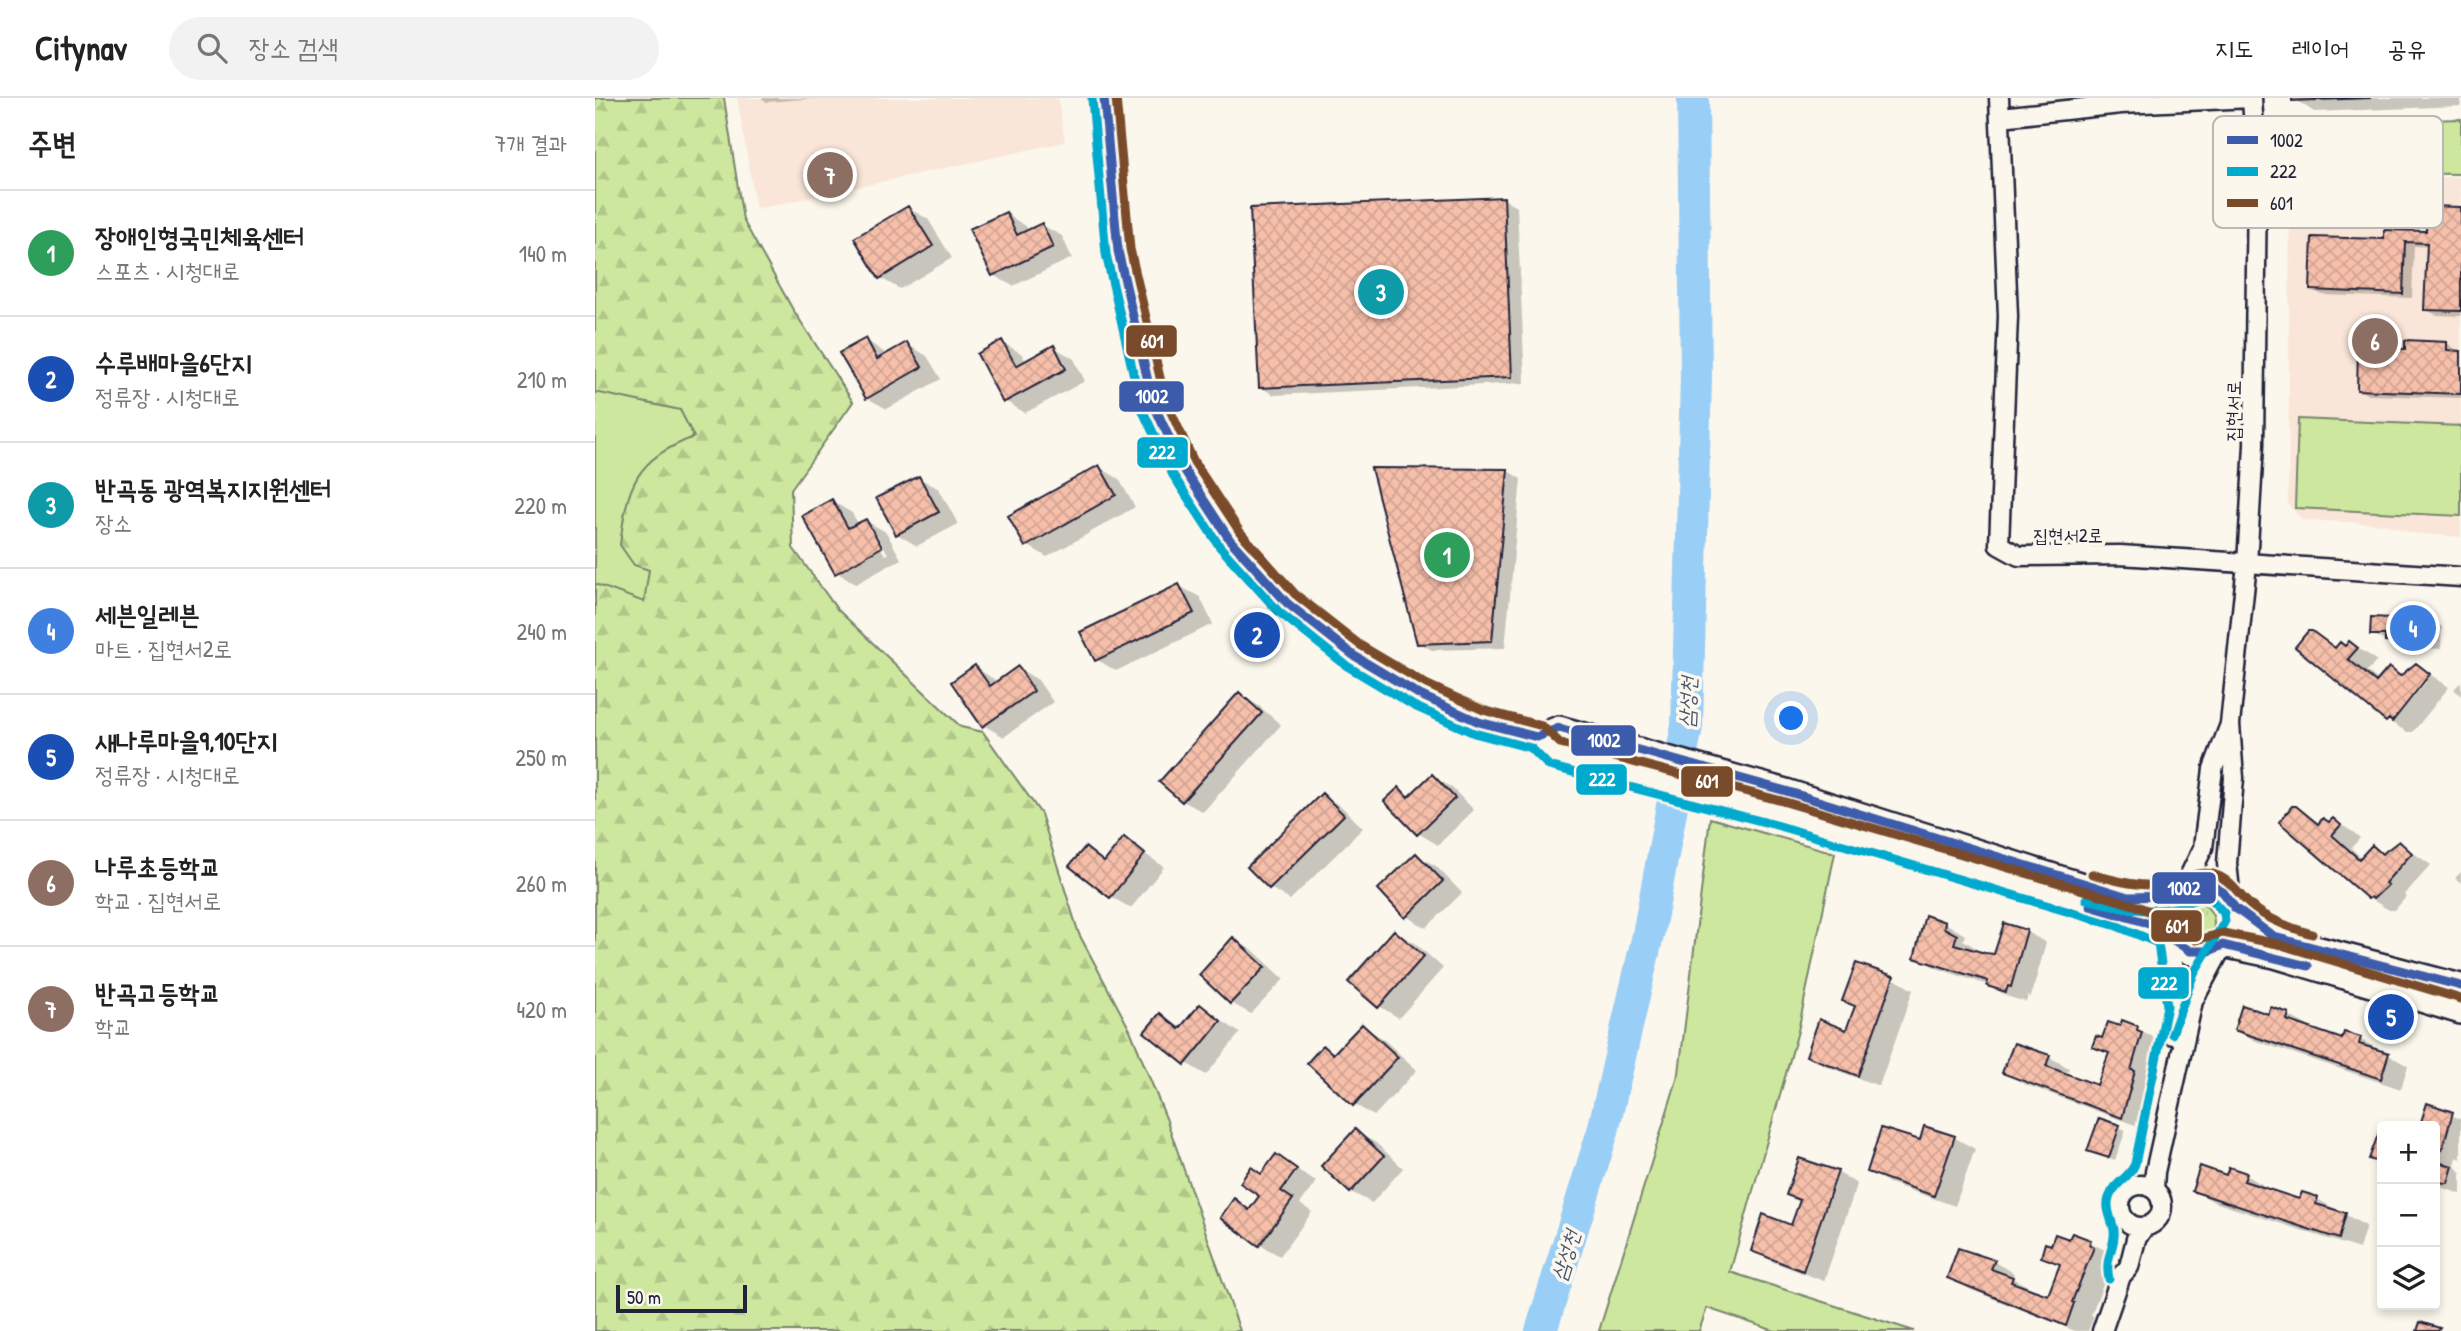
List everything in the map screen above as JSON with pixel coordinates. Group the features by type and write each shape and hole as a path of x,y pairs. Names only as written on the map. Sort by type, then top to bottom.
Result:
{"street":[{"path":"1104,98 1118,251 1153,403 1183,468 1230,540 1287,603 1353,655 1420,695 1479,722 1545,745 1782,802 2128,897 2178,892 2199,884 2213,886 2274,937 2461,986"},
{"name":"집현서2로","path":"1999,98 2008,316 1999,545 2019,556 2120,555 2461,577"},
{"path":"2001,117 2121,104 2252,98"},
{"name":"집현서로","path":"2252,98 2253,116"},
{"name":"집현서로","path":"2233,904 2227,863 2234,778 2230,724 2247,564 2254,445 2257,228"},
{"name":"집현서로","path":"2178,892 2203,848 2213,769 2230,724"},
{"path":"1545,745 1559,728 2150,924 2169,935 2185,951 2196,954 2207,953 2229,943 2238,922 2233,904"},
{"path":"2147,1187 2147,1168 2179,1006 2166,913 2178,892"},
{"path":"2223,945 2275,956 2461,1012"},
{"path":"2147,1187 2189,1017 2203,980 2223,945"},
{"path":"2102,1331 2121,1276 2129,1266 2136,1239 2144,1227 2156,1221 2162,1209 2162,1201 2147,1187 2133,1186 2122,1196 2120,1210 2126,1221 2127,1234 2118,1263 2121,1276"},
{"path":"2126,1221 2144,1227"}],"shaded area":[{"path":"737,98 1058,98 1065,142 756,209"},
{"path":"2443,177 2461,177 2461,537 2411,533 2385,524 2302,520 2288,504 2290,228 2443,228"}],"green space":[{"path":"595,98 724,98 743,220 792,308 853,402 791,489 793,548 837,609 961,727 983,732 1041,814 1079,934 1130,1030 1166,1118 1240,1331 595,1331"},
{"path":"2461,119 2461,174 2443,174 2443,120"},
{"path":"595,392 680,410 694,437 674,446 647,465 637,477 626,506 620,545 634,565 649,570 644,602 595,584"},
{"path":"2298,419 2461,426 2461,516 2295,508"},
{"path":"1710,818 1835,853 1798,1031 1730,1272 1914,1331 1775,1331 1707,1308 1699,1331 1599,1331 1679,1073"},
{"path":"2193,902 2208,908 2214,923 2208,938 2193,944 2178,938 2172,923 2178,908"}],"building":[{"path":"2292,98 2371,98 2292,101"},
{"path":"1504,197 1512,377 1259,388 1250,208"},
{"path":"908,206 933,246 879,279 854,238"},
{"path":"2443,206 2461,207 2461,311 2424,310 2427,243 2405,242 2403,294 2310,290 2312,237 2384,239 2384,230 2426,231 2426,228 2443,228"},
{"path":"1006,212 1017,235 1042,223 1053,247 992,276 969,229"},
{"path":"866,338 877,359 907,342 922,367 866,399 839,353"},
{"path":"1002,340 1016,366 1054,345 1066,369 1003,403 977,354"},
{"path":"2405,340 2447,342 2447,350 2461,351 2461,394 2357,390 2358,347 2405,349"},
{"path":"1099,465 1116,495 1025,547 1008,516"},
{"path":"1371,468 1508,469 1492,641 1417,644"},
{"path":"919,476 939,512 896,535 876,498"},
{"path":"832,499 848,528 866,519 882,547 835,574 802,516"},
{"path":"1179,584 1194,613 1095,661 1080,632"},
{"path":"2371,617 2432,620 2432,644 2385,642 2385,635 2370,635"},
{"path":"2308,631 2312,631 2335,648 2340,642 2345,646 2349,641 2358,648 2348,659 2376,682 2389,667 2400,676 2416,663 2430,674 2392,722 2389,719 2386,722 2295,647"},
{"path":"975,665 990,686 1018,666 1034,691 982,727 951,682"},
{"path":"1239,692 1262,713 1182,802 1159,782"},
{"path":"1432,774 1455,798 1417,835 1384,801 1399,787 1408,797"},
{"path":"1322,793 1344,815 1269,889 1247,867"},
{"path":"2292,806 2296,806 2318,824 2323,818 2329,822 2333,818 2341,825 2332,835 2359,859 2372,845 2382,854 2399,841 2412,853 2385,883 2388,885 2373,899 2368,899 2279,822"},
{"path":"1124,837 1145,854 1110,898 1069,866 1085,847 1104,862"},
{"path":"1416,853 1443,881 1405,918 1378,889"},
{"path":"1925,915 1945,922 1944,928 1957,935 1954,944 1985,953 1994,954 2004,923 2027,930 2011,987 2008,986 2006,992 1987,986 1988,981 1914,958"},
{"path":"1394,930 1424,956 1378,1008 1348,982"},
{"path":"1233,937 1265,967 1230,1004 1199,975"},
{"path":"1856,963 1894,976 1858,1076 1806,1056 1819,1019 1846,1030 1855,1006 1842,1001"},
{"path":"1200,1004 1221,1021 1185,1065 1144,1032 1160,1013 1179,1029"},
{"path":"2242,1005 2268,1014 2271,1007 2289,1013 2287,1020 2342,1039 2344,1032 2361,1037 2359,1044 2389,1053 2381,1079 2234,1030"},
{"path":"2122,1020 2138,1026 2137,1030 2142,1032 2131,1070 2135,1071 2122,1118 2002,1073 2014,1043 2050,1055 2046,1066 2097,1085 2109,1053 2092,1047 2096,1036 2102,1038 2108,1022 2120,1026"},
{"path":"1362,1024 1398,1057 1353,1106 1307,1063 1323,1045 1333,1054"},
{"path":"2427,1103 2453,1112 2442,1150 2440,1121 2421,1121"},
{"path":"2099,1118 2120,1125 2109,1158 2087,1151"},
{"path":"1924,1126 1955,1136 1934,1196 1867,1172 1881,1128 1920,1140"},
{"path":"1355,1129 1384,1156 1350,1193 1321,1166"},
{"path":"2377,1137 2377,1161 2369,1159"},
{"path":"1276,1154 1297,1169 1281,1191 1293,1199 1259,1246 1220,1218 1234,1198 1249,1210 1259,1196 1240,1183 1251,1167 1261,1174"},
{"path":"1799,1158 1838,1171 1803,1271 1751,1251 1763,1214 1791,1225 1800,1200 1786,1195"},
{"path":"2440,1163 2453,1166 2448,1183 2440,1182"},
{"path":"2200,1166 2226,1175 2229,1167 2247,1173 2244,1181 2299,1199 2302,1192 2318,1197 2316,1204 2346,1213 2339,1239 2192,1191"},
{"path":"2072,1233 2091,1240 2089,1245 2094,1247 2072,1302 2074,1303 2066,1326 1947,1278 1958,1248 1995,1260 1991,1269 2013,1277 2011,1282 2048,1295 2060,1264 2041,1257 2045,1243 2051,1245 2055,1234 2069,1239"},
{"path":"2420,1322 2440,1328 2438,1331 2417,1331"}],"waterway":[{"name":"삼성천","path":"1541,1331 1603,1131 1648,935 1687,726 1696,377 1693,98"}],"transit line":[{"name":"1002","path":"1104,98 1118,251 1153,403 1183,468 1230,540 1287,603 1353,655 1420,695 1479,722 1537,737 1559,728 1786,791 2128,897 2172,896 2187,886 2213,886 2223,892 2235,908 2274,937 2461,986"},
{"name":"601","path":"1116,98 1130,249 1165,399 1194,462 1240,532 1295,594 1360,645 1426,684 1483,710 1542,726 1560,743 1782,801 2137,906 2167,919 2196,940 2223,933 2278,944 2461,999"},
{"name":"222","path":"1092,99 1106,254 1141,407 1173,475 1220,547 1279,612 1347,666 1414,706 1474,733 1531,748 1549,766 1776,825 2117,926 2158,943 2167,1006 2135,1164 2112,1192 2108,1202 2114,1230 2108,1264 2109,1279"},
{"name":"601","path":"2092,874 2148,885 2173,883 2200,873 2213,874 2230,884 2261,913 2281,924 2312,934"},
{"name":"222","path":"2086,899 2129,908 2163,910 2179,907 2192,900 2210,898 2224,913 2225,921 2194,973 2172,1034"},
{"name":"1002","path":"2090,906 2148,923 2190,951 2209,951 2223,945 2308,966"}],"place":[{"name":"반곡고등학교","path":"830,175"},
{"name":"반곡동 광역복지지원센터","path":"1381,292"},
{"name":"나루초등학교","path":"2375,341"},
{"name":"장애인형국민체육센터","path":"1447,555"},
{"name":"세븐일레븐","path":"2413,628"},
{"name":"수루배마을6단지","path":"1257,635"},
{"name":"새나루마을9,10단지","path":"2391,1017"}]}
